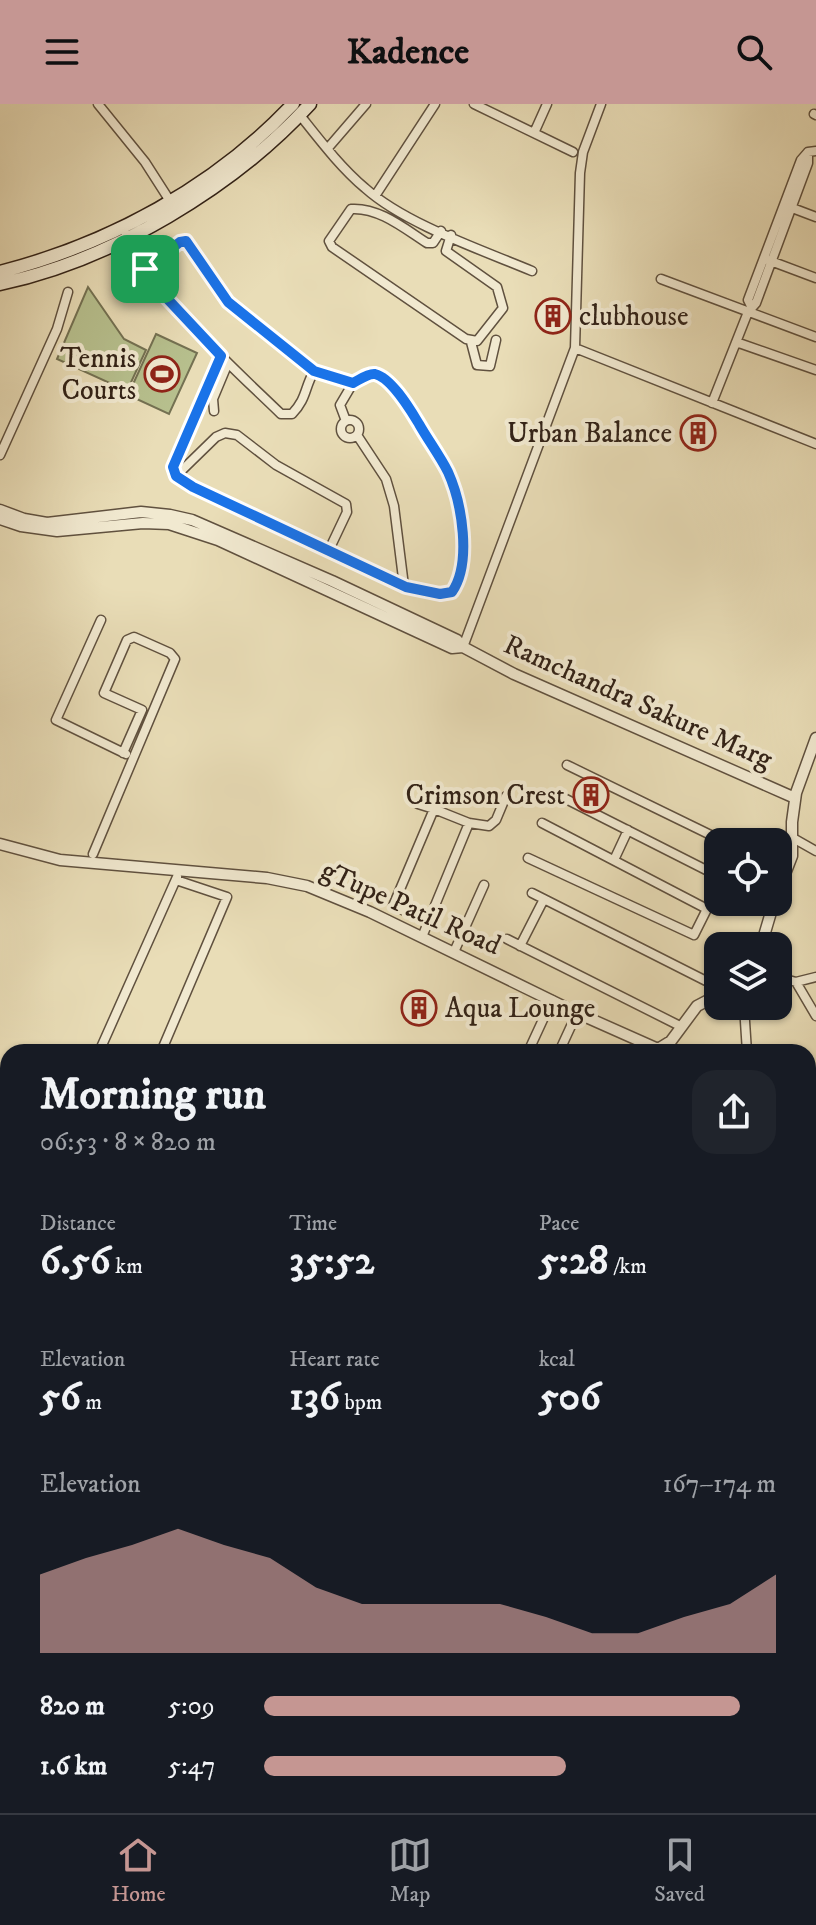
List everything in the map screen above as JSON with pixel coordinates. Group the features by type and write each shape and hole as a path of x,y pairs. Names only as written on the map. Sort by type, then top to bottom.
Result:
{"main road":[{"path":"0,272 125,232 232,159 295,108 310,104"},
{"path":"0,284 39,273 190,204 226,178 295,108"}],"street":[{"path":"98,104 145,162 170,201"},
{"path":"328,148 366,104"},
{"path":"375,196 435,104"},
{"path":"474,104 573,152"},
{"path":"534,133 547,104"},
{"path":"463,647 575,348 580,173 583,152 601,104"},
{"path":"295,108 348,172 375,196 441,231 532,271"},
{"path":"712,403 749,309 748,300 768,260 788,206 801,160 812,151"},
{"path":"788,206 816,217"},
{"path":"441,231 431,244 380,215 363,208 351,209 329,241 332,247 471,342 477,365 490,366 496,340"},
{"path":"125,232 161,292 281,414 292,414 305,400 314,371"},
{"path":"451,235 446,251 497,287 503,308 483,337 471,342"},
{"path":"145,269 180,242 186,241 228,302 314,371 353,383"},
{"path":"768,260 816,278"},
{"path":"661,279 749,309 816,337"},
{"path":"0,455 57,329 68,292"},
{"path":"736,342 816,370"},
{"path":"575,348 816,444"},
{"path":"221,356 173,467 176,476 193,487 404,586 440,594 452,592 459,582 464,551 456,498 448,472 409,406 387,381 376,374 353,383 340,405 346,421 358,424 357,435 386,479 394,506 404,586"},
{"path":"214,411 213,399 228,363"},
{"path":"176,476 216,437 225,433 237,435 276,465 346,504 347,512 329,550"},
{"name":"Ramchandra Sakure Marg","path":"0,510 47,523 110,521"},
{"name":"Ramchandra Sakure Marg","path":"0,519 46,531 110,521 141,512 192,520 332,581 413,626 457,640 463,647 514,674 795,798"},
{"path":"101,620 56,720 134,758"},
{"path":"93,854 175,659 170,653 134,637 127,640 104,693 142,710 123,753"},
{"path":"792,856 795,798 816,738"},
{"path":"567,765 704,832"},
{"path":"558,795 704,869"},
{"path":"418,804 482,826 494,824 506,796"},
{"path":"428,921 393,906 434,809"},
{"path":"422,937 469,823"},
{"path":"542,823 704,907"},
{"path":"614,860 628,830"},
{"path":"793,838 816,851"},
{"name":"gTupe Patil Road","path":"0,844 60,860 177,875 298,884 361,908 454,952 550,1005 646,1044"},
{"path":"528,858 694,935 704,915"},
{"path":"103,1044 177,875 227,897 164,1044"},
{"path":"454,952 484,885"},
{"path":"532,893 704,980"},
{"path":"520,946 544,899"},
{"path":"507,939 680,1026"},
{"path":"792,981 815,979"},
{"path":"796,982 816,1016"},
{"name":"gTupe Patil Road","path":"668,1044 697,1006 704,1002"},
{"path":"532,1044 550,1005"},
{"path":"563,1044 576,1016"},
{"path":"745,1020 746,1044"}],"green space":[{"path":"88,287 124,339 146,350 127,391 57,359"},
{"name":"Tennis Courts","path":"156,334 197,353 169,414 128,395"}],"place":[{"name":"clubhouse","path":"553,316"},
{"name":"Tennis Courts","path":"162,374"},
{"name":"Urban Balance","path":"698,433"},
{"name":"Crimson Crest","path":"591,795"},
{"name":"Aqua Lounge","path":"419,1008"}],"route":[{"path":"186,241 228,302 314,371 353,383 376,374 387,381 409,406 448,472 456,498 464,551 459,582 452,592 430,593 406,587 193,487 176,476 173,467 221,356 161,292 145,269 180,242 186,241"}]}
